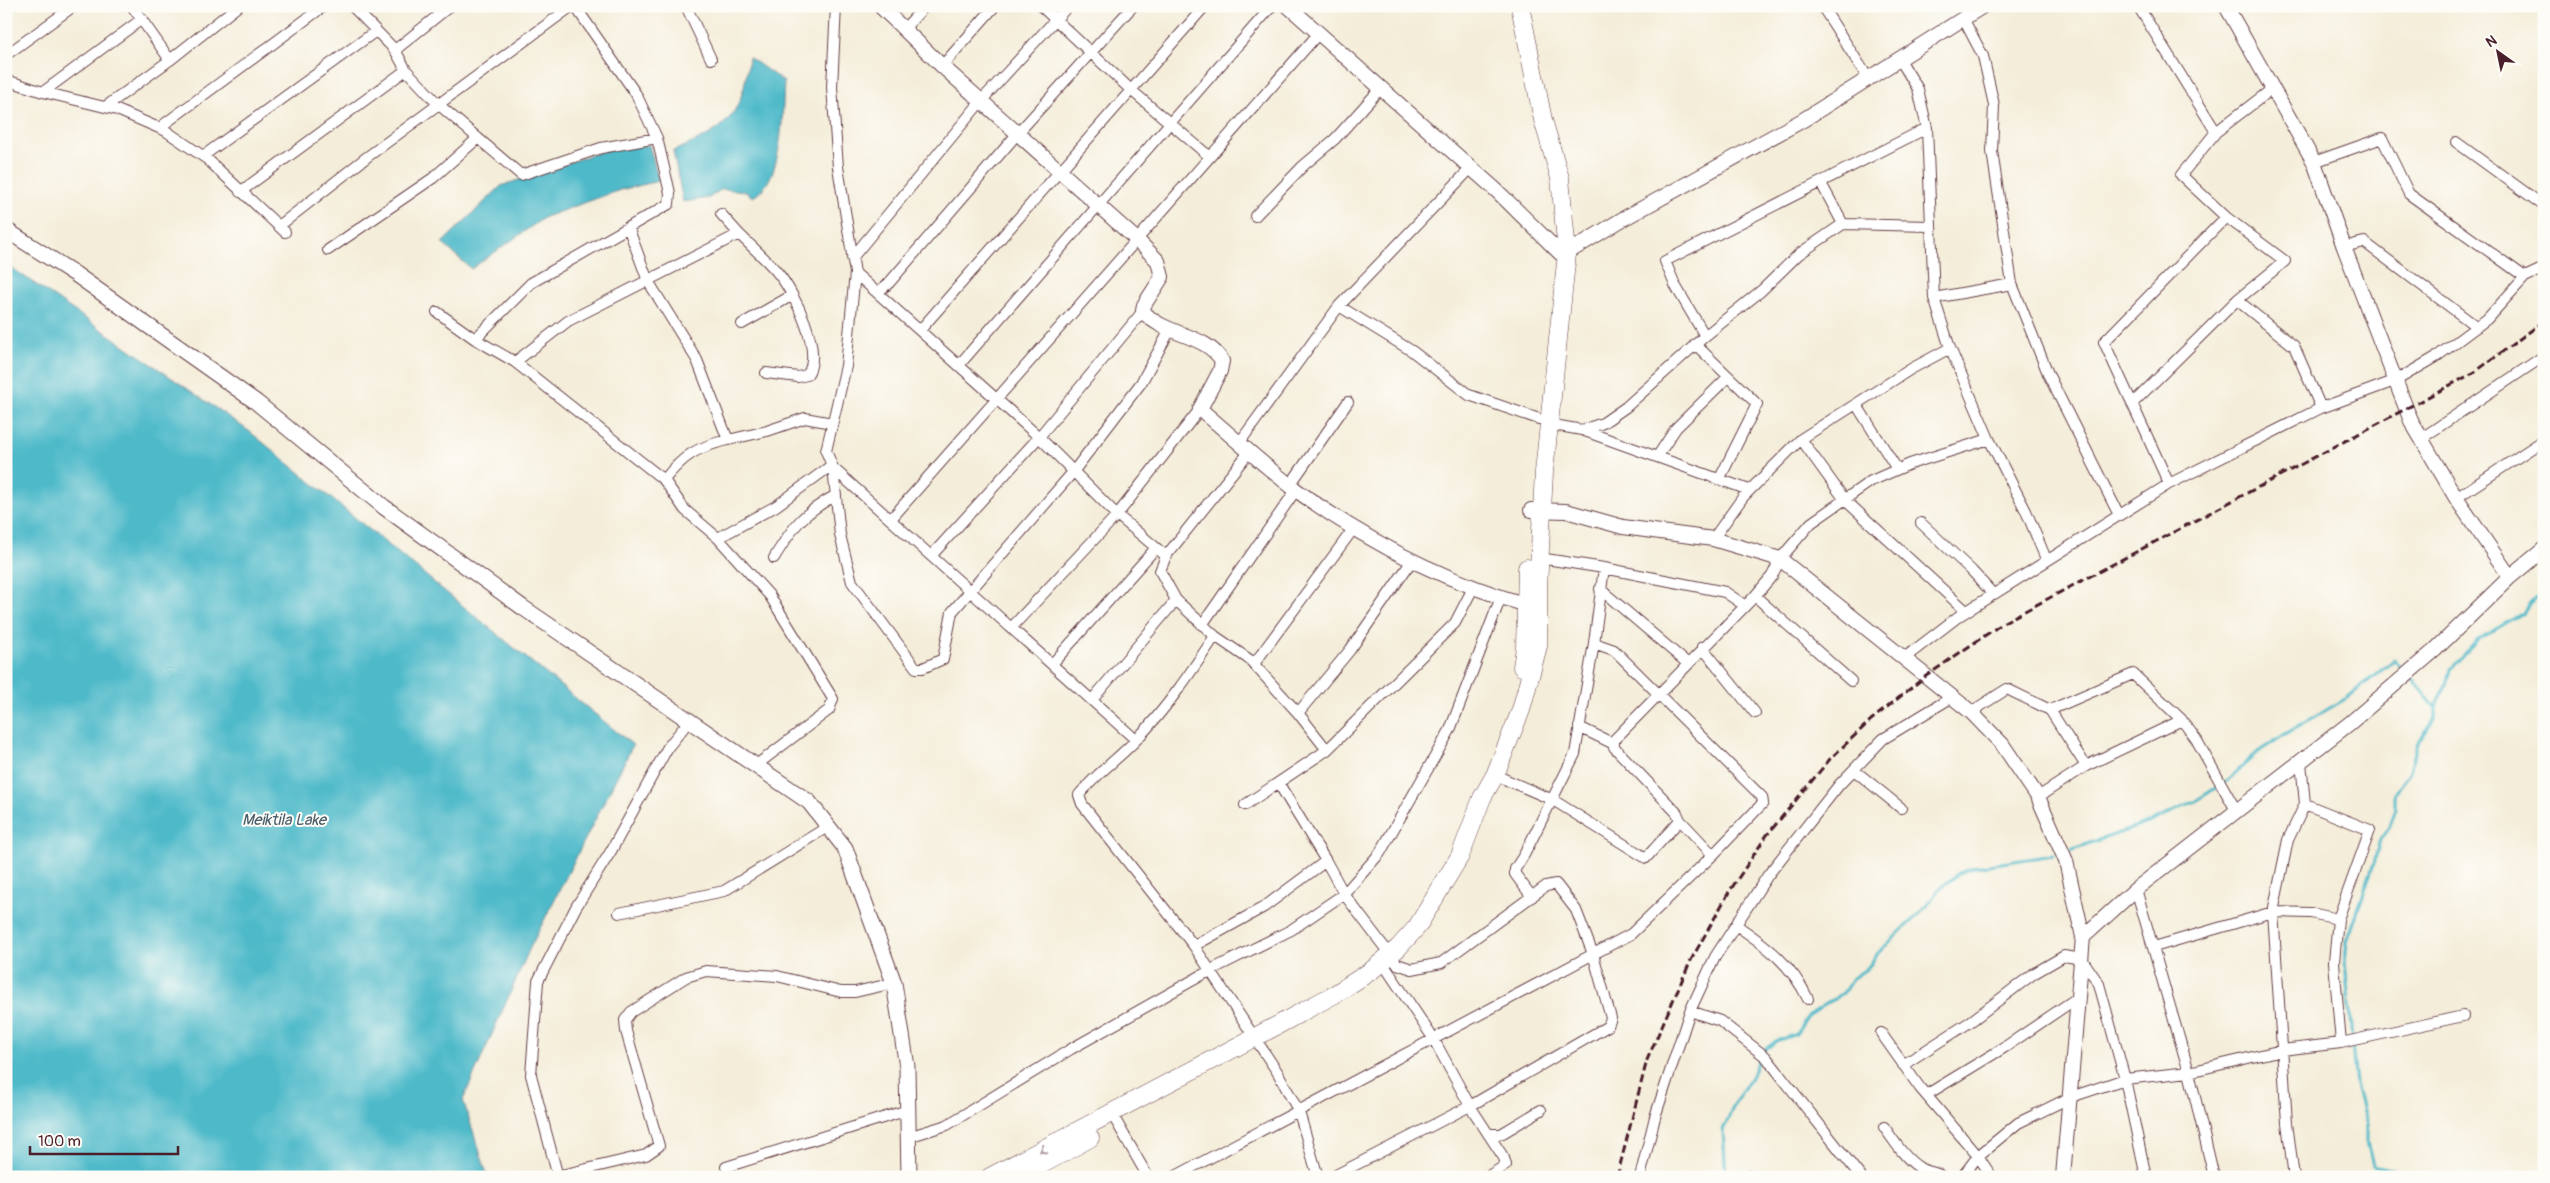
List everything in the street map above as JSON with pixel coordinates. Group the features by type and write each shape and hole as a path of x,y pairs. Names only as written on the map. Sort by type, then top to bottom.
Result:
{"highway":[{"path":"990,1177 1115,1118 1257,1042 1389,963 1417,927 1460,856 1482,798 1495,775 1521,710 1538,646 1531,606 1536,510 1544,421 1564,249 1560,178 1542,120 1520,6"},
{"path":"1482,798 1487,770 1519,684 1539,558 1536,510"},
{"path":"1020,1177 1115,1118"}],"main road":[{"path":"6,230 75,274 256,402 384,507 522,607 809,802 830,826 845,848 894,983 907,1067 909,1177"}],"street":[{"path":"6,55 74,6"},
{"path":"132,6 170,60"},
{"path":"105,107 170,60 238,6"},
{"path":"159,128 324,6"},
{"path":"352,6 395,50 406,70 438,104 522,176 601,148 657,138"},
{"path":"395,50 450,6"},
{"path":"6,80 43,92 105,107 159,128 203,156 282,229 438,104 500,61 573,6 636,94 657,138 670,193 669,204 530,283 475,339"},
{"path":"686,6 711,59"},
{"path":"836,6 832,87 838,167 855,272 846,366 826,451 832,466 840,535 852,582 916,668 919,669 932,665 945,656 952,612 1073,472 1141,383 1170,330"},
{"path":"880,6 942,66 1137,240 1158,261 1162,277 1144,305 1143,312 1039,437 932,555"},
{"path":"904,29 925,6"},
{"path":"942,66 995,6"},
{"path":"1041,6 1131,90 1210,157"},
{"path":"852,258 982,100 1054,19 1068,6"},
{"path":"878,292 889,283 1018,133 1133,6"},
{"path":"921,329 1205,6"},
{"path":"959,365 1272,6"},
{"path":"1288,6 1470,169 1564,249 1621,220 1803,120 1983,6"},
{"path":"1822,6 1868,78"},
{"path":"2138,6 2216,132"},
{"path":"2226,6 2314,162 2344,247 2397,380 2404,405 2456,498 2510,577"},
{"path":"1964,18 1984,56 1988,84 1994,105 1992,152 2012,284 2049,376 2119,515"},
{"path":"43,92 142,19"},
{"path":"203,156 376,30"},
{"path":"891,519 1319,33"},
{"path":"1899,58 1918,89 1927,128 1934,298 1950,348 1989,439 2026,511 2046,559"},
{"path":"240,192 406,70"},
{"path":"1255,216 1303,166 1335,139 1380,88"},
{"path":"2132,404 2237,300 2285,261 2226,217 2181,175 2216,132 2272,89"},
{"path":"1705,336 1675,285 1665,261 1927,128"},
{"path":"328,250 433,178 478,138"},
{"path":"2314,162 2382,138 2409,194 2525,277"},
{"path":"2456,142 2544,206"},
{"path":"1328,750 1298,712 1254,664 1215,636 1176,600 1160,571 1166,556 1244,446 1339,306 1470,169"},
{"path":"1821,183 1843,224"},
{"path":"721,214 778,273 801,313 811,344 810,370 807,375 798,377 766,373"},
{"path":"2169,484 2104,342 2226,217"},
{"path":"1582,430 1603,423 1626,407 1695,344 1762,290 1799,254 1843,224 1930,226"},
{"path":"628,227 648,281 696,360 728,440"},
{"path":"515,362 568,321 739,234"},
{"path":"2344,247 2364,242 2477,327"},
{"path":"1903,659 1966,612 2046,559 2169,484 2321,408 2397,380 2436,357 2488,319 2525,277 2544,268"},
{"path":"855,272 921,329 1039,437 1117,514 1155,549 1166,556"},
{"path":"1934,298 2012,284"},
{"path":"742,324 791,296"},
{"path":"2237,300 2294,346 2321,408"},
{"path":"1339,306 1412,351 1469,396 1544,421 1582,430 1749,490"},
{"path":"437,312 475,339 515,362 664,480 685,510 718,538 770,596 833,699 828,710 755,766"},
{"path":"1012,627 1117,514 1200,409 1220,371 1222,361 1211,348 1170,330 1147,317 1143,312"},
{"path":"1695,344 1757,404 1719,480"},
{"path":"1713,539 1749,490 1800,439 1950,348"},
{"path":"2422,438 2544,356"},
{"path":"1657,457 1676,428 1728,377"},
{"path":"1202,625 1348,402"},
{"path":"1856,404 1897,469"},
{"path":"1200,409 1293,487 1354,528 1411,562 1473,588 1531,606"},
{"path":"664,480 679,461 707,445 767,431 805,418 832,424"},
{"path":"1800,439 1845,500 1966,612"},
{"path":"1713,855 1680,820 1677,813 1614,747 1614,740 1702,647 1755,596 1772,576 1780,559 1811,523 1872,481 1897,469 1989,439"},
{"path":"2456,498 2544,440"},
{"path":"832,466 1136,740"},
{"path":"718,538 776,506 832,466"},
{"path":"774,558 792,528 801,518 812,508 836,495"},
{"path":"1536,510 1566,511 1623,527 1713,539 1780,559 1971,712 2002,744 2038,797 2066,861 2083,937 2063,1177"},
{"path":"1921,523 1972,571 1993,594"},
{"path":"1254,664 1354,528"},
{"path":"1052,664 1155,549"},
{"path":"2083,937 2136,889 2350,723 2435,650 2510,577 2544,549"},
{"path":"1539,558 1604,568 1725,592 1744,606"},
{"path":"1298,712 1350,650 1411,562"},
{"path":"1532,897 1515,874 1515,869 1524,856 1553,800 1574,754 1594,643 1604,568"},
{"path":"1245,805 1328,750 1455,623 1473,588"},
{"path":"1600,590 1688,663"},
{"path":"1755,596 1851,682"},
{"path":"908,1138 947,1126 1071,1049 1211,970 1291,930 1344,894 1380,853 1450,730 1501,597"},
{"path":"1092,700 1176,600"},
{"path":"1215,636 1181,687 1136,740 1088,783 1079,795 1082,804 1194,946 1257,1042 1299,1112 1318,1177"},
{"path":"1174,1177 1632,934 1763,803 1762,797 1659,692 1614,650 1594,643"},
{"path":"1702,647 1755,714"},
{"path":"2050,710 2132,674 2182,720 2196,739 2237,812"},
{"path":"1971,712 2007,689 2050,710 2086,766"},
{"path":"1640,1177 1655,1118 1690,1011 1715,957 1768,875 1854,770 1883,738 1948,699 1954,698"},
{"path":"2038,797 2086,766 2182,720"},
{"path":"689,721 668,747 612,851 576,907 538,981 531,1075 558,1176 646,1155 659,1146 626,1031 625,1020 631,1012 686,977 706,971 777,976 841,992 855,992 894,983"},
{"path":"1580,728 1614,744"},
{"path":"2294,1177 2282,1050 2273,912 2288,840 2305,804 2301,762"},
{"path":"1854,770 1901,808"},
{"path":"1495,775 1553,800 1646,858 1680,820"},
{"path":"1279,784 1344,894 1389,963 1470,1106 1506,1165 1487,1177"},
{"path":"2305,804 2370,830 2338,919 2334,962 2340,1043"},
{"path":"619,913 724,891 830,826"},
{"path":"1194,946 1264,906 1326,861"},
{"path":"1332,1177 1470,1106 1611,1023 1593,954 1576,910 1556,884 1546,886 1441,963 1412,969 1389,963"},
{"path":"2136,889 2189,1072 2214,1177"},
{"path":"2154,947 2273,912 2311,914 2338,919"},
{"path":"1736,925 1768,946 1786,964 1800,981 1808,999"},
{"path":"1904,1065 1970,1022 2032,974 2064,956 2082,960 2099,984 2125,1079 2146,1177"},
{"path":"1926,1095 2005,1047 2078,998"},
{"path":"1690,1011 1720,1022 1743,1037 1766,1058 1861,1177"},
{"path":"1962,1177 1978,1156 2018,1124 2071,1097 2125,1079 2189,1072 2282,1050 2340,1043 2463,1016"},
{"path":"1881,1033 1926,1095 1978,1156 1992,1177"},
{"path":"726,1166 908,1110"},
{"path":"1488,1134 1501,1134 1541,1110"},
{"path":"1115,1118 1148,1177"},
{"path":"1884,1127 1898,1147 1921,1169 1942,1177"}],"water":[{"path":"749,57 784,82 779,146 771,177 763,189 753,197 744,191 722,189 709,198 683,202 673,151 707,135 729,118 742,94"},
{"path":"649,145 659,181 620,190 545,217 471,269 442,243 501,186 605,150"},
{"name":"Meiktila Lake","path":"6,264 249,431 633,745 530,948 463,1100 488,1177 6,1177"}],"waterway":[{"path":"2352,1038 2345,962 2347,942 2375,860 2380,839 2389,826 2395,808 2395,793 2410,771 2418,742 2435,719 2435,707 2446,686 2450,669 2479,639 2523,613 2528,605 2544,593"},
{"path":"2070,850 2148,823 2194,802 2228,780 2258,752 2347,698 2394,660 2405,672"},
{"path":"2409,676 2435,707"},
{"path":"1726,1177 1723,1130 1762,1052 1776,1041 1796,1034 1808,1016 1843,993 1853,978 1869,967 1877,954 1927,906 1939,889 1959,873 1976,867 2053,855"},
{"path":"2352,1045 2356,1084 2367,1125 2367,1142 2373,1165 2404,1172 2409,1177"}],"railway":[{"path":"1617,1177 1647,1060 1690,962 1729,892 1767,835 1830,759 1871,720 1926,676 2006,621 2475,372 2544,321"}]}
